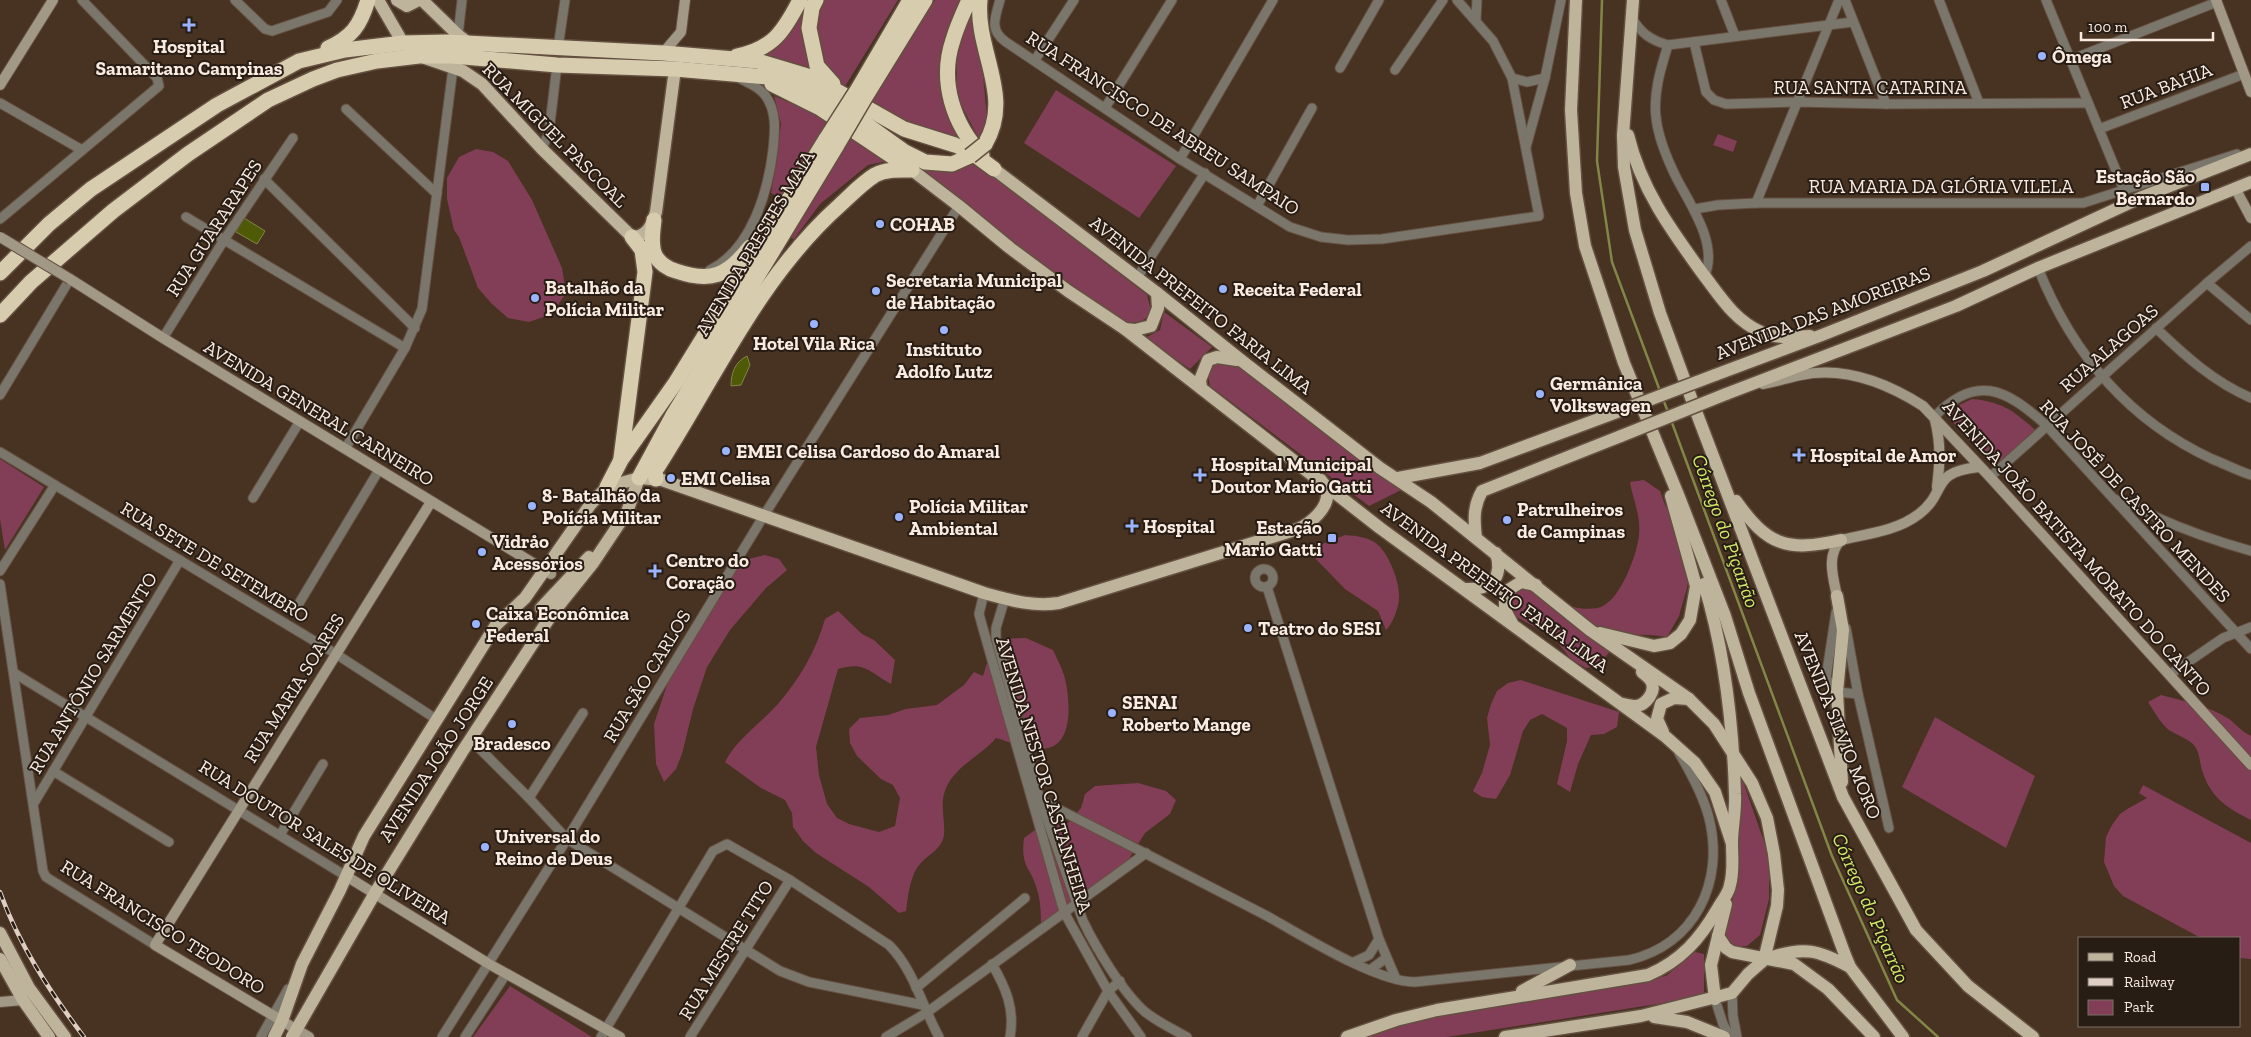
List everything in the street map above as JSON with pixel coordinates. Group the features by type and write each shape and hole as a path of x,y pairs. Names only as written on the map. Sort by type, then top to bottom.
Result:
{"highway":[{"path":"298,61 304,55 342,42 351,35 364,13 368,0"},
{"path":"727,58 750,53 765,47 775,39 791,17 800,0"},
{"path":"816,0 812,8 808,28 817,66 856,92 904,129 971,152 994,169"},
{"name":"AVENIDA PRESTES MAIA","path":"856,92 926,0"},
{"path":"969,0 952,41 947,72 948,90 953,110 972,145 994,169"},
{"path":"0,316 31,282 149,182 268,100 313,79 360,64 419,56 557,65 675,69 750,75 792,82 834,101 905,152 925,162 952,164 970,156 985,144 997,115 996,100 980,31 980,0"},
{"name":"AVENIDA PRESTES MAIA","path":"639,478 672,417 832,142 856,92 908,2"},
{"path":"0,273 49,224 92,189 217,105 298,61 345,50 403,43 470,44 663,53 727,58 758,61 800,72 856,92"},
{"path":"750,75 820,108 912,170"},
{"name":"AVENIDA PRESTES MAIA","path":"621,460 676,382 785,207 832,142"},
{"path":"656,479 655,471 752,311 791,254 828,216 874,176 886,171 912,170"},
{"path":"654,220 652,241 655,256 672,270 694,278 714,276 731,267 750,248 772,215 785,207"},
{"path":"621,460 645,263 642,250 632,237"},
{"path":"641,288 652,275 672,270"},
{"name":"AVENIDA JOÃO JORGE","path":"607,487 621,460"}],"main road":[{"path":"378,0 403,43"},
{"path":"397,0 407,6 420,0 470,44"},
{"path":"1576,0 1571,110 1573,166 1585,246 1624,363 1679,497 1724,616 1749,693 1850,967 1903,1037"},
{"path":"1633,0 1624,106 1624,167 1635,230 1660,313 1724,484 1752,524 1775,540 1800,547 1841,540"},
{"name":"RUA MIGUEL PASCOAL","path":"403,43 419,56 471,75 482,84 542,149 632,237"},
{"path":"632,237 643,235 654,220 675,69"},
{"path":"1624,106 1636,162 1651,198 1668,226 1723,302 1736,316 1770,336 1822,335"},
{"name":"AVENIDA DAS AMOREIRAS","path":"1398,478 1480,463 1822,335 1983,271 2142,197 2250,154"},
{"name":"AVENIDA PREFEITO FARIA LIMA","path":"994,169 1157,293 1380,468 1398,478 1496,553 1590,630 1689,699 1714,724 1752,782 1766,818 1774,854 1778,890 1777,906 1764,960"},
{"name":"AVENIDA PREFEITO FARIA LIMA","path":"912,170 1010,248 1068,291 1125,329 1322,480 1380,528 1623,704 1669,740 1695,764 1715,792 1732,844"},
{"path":"1476,538 1474,511 1476,501 1482,491 1726,394 1956,306 2038,268 2251,182"},
{"path":"1125,329 1135,330 1151,326 1158,308 1157,293"},
{"path":"1201,388 1200,380 1208,360 1217,357 1228,357 1242,361"},
{"path":"1590,630 1654,646 1670,643 1681,634 1690,620 1696,586 1654,439"},
{"path":"607,487 639,478 656,479 984,593 1028,604 1059,603 1298,529 1314,519 1326,502 1327,492 1322,480"},
{"name":"AVENIDA PRESTES MAIA","path":"627,512 639,478"},
{"name":"AVENIDA SILVIO MORO","path":"1724,484 1843,797 1916,930 1968,986 2008,1018"},
{"name":"AVENIDA JOÃO JORGE","path":"274,1037 278,1018 302,964 340,890 364,836 496,625 526,598 548,572 590,505 607,487"},
{"path":"1679,497 1715,620 1734,752 1733,866 1730,887 1711,966 1715,999"},
{"name":"AVENIDA JOÃO JORGE","path":"294,1033 370,890 552,614 609,540 627,512"},
{"path":"541,608 564,582 609,540"},
{"path":"1465,589 1483,587 1495,581 1499,564 1496,553"},
{"path":"1514,626 1505,610 1505,592 1522,582 1536,585"},
{"path":"1837,596 1843,630 1837,692 1843,797"},
{"path":"490,651 496,625"},
{"path":"1617,649 1627,661 1651,679 1653,686 1650,696 1642,704 1635,706 1623,704"},
{"path":"1669,740 1656,719 1661,704 1674,698 1689,699"},
{"path":"1347,1037 1396,1020 1513,996 1648,975 1662,969 1687,951 1700,937 1730,887"},
{"path":"0,934 29,988 65,1037"},
{"path":"1718,936 1726,948 1732,952 1764,960 1788,962 1811,975 1874,1037"},
{"path":"1505,1037 1641,1016 1732,994 1748,974 1764,960 1797,950 1809,950 1826,954 1850,967"},
{"path":"0,959 23,1000 49,1037"},
{"path":"1513,996 1570,965"},
{"path":"1641,1016 1688,1022 1724,1037"},
{"path":"2008,1018 2033,1037"}],"street":[{"path":"0,85 53,0"},
{"path":"0,219 157,88 160,83 82,0"},
{"path":"235,0 265,29 272,31 328,12 337,0"},
{"path":"458,35 462,0"},
{"path":"558,48 565,0"},
{"path":"663,53 680,32 685,0"},
{"path":"791,17 794,0"},
{"name":"RUA FRANCISCO DE ABREU SAMPAIO","path":"1000,0 995,31 1006,42 1180,159 1204,172 1290,227 1321,237 1348,240 1392,238 1539,216 1525,150"},
{"path":"1035,60 1074,0"},
{"path":"1105,108 1172,0"},
{"path":"1180,159 1273,0"},
{"path":"1340,68 1379,0"},
{"path":"1395,70 1443,0"},
{"path":"1457,0 1493,41 1512,78 1525,150"},
{"path":"1476,20 1477,0"},
{"path":"1525,150 1545,78 1561,0"},
{"path":"1721,0 1735,36"},
{"path":"1756,203 1839,0"},
{"path":"1845,0 1886,104"},
{"path":"1939,0 1979,104"},
{"path":"2046,0 2124,190"},
{"path":"2070,60 2218,1 2251,92"},
{"path":"1632,18 1647,37 1668,45 1853,22"},
{"name":"RUA SANTA CATARINA","path":"1694,42 1706,92 1714,100 1726,104 1796,102 1886,104 2088,103"},
{"path":"1668,45 1657,84 1656,117 1664,146 1677,178 1695,210 1709,254 1709,264 1705,275"},
{"path":"542,149 547,141 549,132 557,65"},
{"path":"344,449 405,348 415,328 425,294 453,68"},
{"path":"694,278 719,266 735,248 757,215 769,178 775,121 771,106 764,94 754,86 730,74"},
{"name":"RUA BAHIA","path":"2099,129 2244,74"},
{"path":"1512,78 1526,82 1545,78"},
{"path":"0,103 82,150"},
{"path":"1257,206 1312,108"},
{"path":"346,109 437,194"},
{"name":"RUA GUARARAPES","path":"163,338 224,240 293,138"},
{"name":"RUA MARIA DA GLÓRIA VILELA","path":"1695,210 1718,205 1756,203 2083,203 2224,158 2242,153 2250,154"},
{"path":"1137,278 1204,172"},
{"path":"264,179 415,328"},
{"path":"2235,188 2251,218"},
{"name":"RUA SÃO CARLOS","path":"442,1037 567,839 763,517 959,206"},
{"path":"186,217 405,348"},
{"name":"AVENIDA GENERAL CARNEIRO","path":"0,237 548,572"},
{"name":"RUA ALAGOAS","path":"1990,476 2206,282 2251,246"},
{"path":"2038,268 2063,323 2102,376 2123,400 2167,436 2251,475"},
{"path":"0,395 70,279"},
{"path":"2206,282 2251,320"},
{"path":"2156,328 2209,375 2251,398"},
{"name":"AVENIDA JOÃO BATISTA MORATO DO CANTO","path":"1743,389 1800,375 1820,373 1844,374 1862,377 1894,390 1923,406 1979,467 1990,476 2251,765"},
{"name":"RUA JOSÉ DE CASTRO MENDES","path":"1934,417 1949,401 1975,391 1991,391 2006,395 2023,405 2046,425 2251,649"},
{"path":"1934,417 1941,454 1937,489"},
{"path":"253,498 300,421"},
{"name":"RUA SETE DE SETEMBRO","path":"0,452 336,654 436,719"},
{"path":"1889,828 1858,694 1844,616 1837,596 1832,556 1841,540 1902,524 1924,510 1946,477 1954,471 1979,467"},
{"path":"298,605 379,470"},
{"path":"0,571 55,485"},
{"path":"2113,498 2129,502 2157,517 2251,552"},
{"name":"RUA MARIA SOARES","path":"155,945 431,502"},
{"name":"RUA ANTÔNIO SARMENTO","path":"34,803 180,560"},
{"path":"1267,587 1378,939 1396,979"},
{"name":"RUA FRANCISCO TEODORO","path":"0,590 46,877 278,1018 294,1033 309,1037"},
{"name":"AVENIDA NESTOR CASTANHEIRA","path":"984,593 979,614 1064,912 1108,991 1141,1037"},
{"name":"AVENIDA NESTOR CASTANHEIRA","path":"1005,598 995,633 1040,800 1078,904 1093,940 1120,981 1142,1009 1187,1037"},
{"path":"2169,675 2223,638 2251,628"},
{"name":"RUA DOUTOR SALES DE OLIVEIRA","path":"14,673 85,718 239,809 489,964 604,1033 620,1037"},
{"path":"1837,692 1858,694"},
{"path":"529,798 583,712"},
{"path":"470,739 567,839 746,951 794,977 924,1009"},
{"path":"1040,800 1370,970 1396,979 1415,982 1629,960 1658,950 1685,929 1707,894 1712,867 1712,840 1709,820 1697,786 1669,740"},
{"path":"280,835 323,764"},
{"path":"53,771 169,842"},
{"path":"604,1033 713,851 728,844 790,880 889,945 900,956 939,1037"},
{"path":"886,1037 1078,904 1146,853"},
{"name":"RUA MESTRE TITO","path":"690,1037 790,880"},
{"path":"340,890 350,888 370,890"},
{"path":"916,988 1026,898"},
{"path":"1354,962 1369,955 1378,939"},
{"path":"1370,970 1386,958"},
{"path":"992,964 1006,987 1010,1000 1010,1037"},
{"path":"465,1037 506,974"},
{"path":"1082,1037 1108,991 1120,981"},
{"path":"1732,994 1733,1016 1737,1037"},
{"path":"1715,999 1723,1024 1730,1037"},
{"path":"0,1002 23,1000"},
{"name":"AVENIDA JOÃO JORGE","path":"261,1037 278,1018"},
{"name":"AVENIDA SILVIO MORO","path":"2008,1018 2042,1037"}],"green space":[{"path":"825,0 898,0 844,88 821,63 814,27"},
{"path":"935,0 962,0 940,64 944,93 963,141 910,126 870,103"},
{"path":"972,10 980,43 987,118 979,139 957,97 957,52"},
{"path":"802,12 806,45 814,73 759,55 790,32"},
{"path":"1056,90 1176,166 1139,218 1024,143"},
{"path":"774,96 828,119 782,199 771,193 781,124"},
{"path":"1718,134 1737,141 1733,152 1713,145"},
{"path":"852,136 892,160 868,165 820,204 794,239 789,237"},
{"path":"476,149 493,152 508,161 532,200 562,268 566,293 552,314 529,322 508,318 478,288 459,237 454,230 447,199 447,178 459,157"},
{"path":"975,162 1147,295 1152,314 1140,322 1124,322 1015,244 921,168 946,172"},
{"path":"1164,312 1212,347 1190,369 1145,338 1160,330"},
{"path":"1221,363 1238,366 1401,490 1369,506 1210,386 1208,375 1212,366"},
{"path":"1972,399 1991,402 2006,408 2035,430 2000,463 1992,464 1949,418 1953,408"},
{"path":"0,459 44,487 5,550 0,519"},
{"path":"1644,480 1660,491 1665,505 1692,554 1687,588 1679,616 1667,637 1635,635 1628,637 1614,646 1600,665 1586,668 1571,659 1553,637 1504,610 1502,596 1506,582 1520,580 1557,601 1577,608 1597,608 1605,605 1613,598 1626,578 1635,554 1639,528 1638,515 1630,482"},
{"path":"1345,535 1363,537 1375,542 1382,549 1393,568 1399,589 1399,599 1393,619 1386,630 1378,611 1345,589 1313,556 1320,545"},
{"path":"765,555 779,559 787,570 766,588 730,630 707,667 693,709 682,754 676,769 664,782 656,764 654,724 680,653 728,577 748,559"},
{"path":"838,611 862,634 874,640 895,660 891,684 861,667 855,666 838,669 816,747 819,775 827,804 837,818 849,824 879,832 895,826 900,798 893,785 881,779 857,756 850,743 849,729 860,718 888,715 906,709 937,705 964,685 974,672 983,676 991,650 998,639 1026,638 1053,650 1066,684 1069,708 1068,720 1060,741 1052,747 1035,749 996,738 952,778 944,794 943,839 938,848 922,861 914,874 906,911 899,913 869,887 816,853 803,841 793,827 792,813 785,800 761,788 725,762 736,746 793,686 812,654 825,619"},
{"path":"1521,680 1619,712 1617,727 1604,734 1591,735 1578,764 1570,792 1557,784 1567,741 1567,728 1542,714 1530,720 1523,731 1510,775 1496,799 1482,797 1473,791 1482,773 1490,745 1487,718 1491,704 1497,691 1508,683"},
{"path":"2161,695 2196,704 2221,714 2251,736 2251,820 2235,812 2216,796 2206,782 2196,747 2169,730 2160,721 2148,702"},
{"path":"1935,717 2035,776 2006,848 1902,787"},
{"path":"1739,770 1769,856 1769,899 1760,935 1747,946 1735,947 1724,937 1733,896 1738,855"},
{"path":"1138,783 1166,791 1176,800 1170,814 1145,833 1130,857 1135,860 1041,928 1039,897 1036,884 1025,862 1024,838 1035,830 1058,829 1053,816 1067,824 1081,808 1085,794 1095,786"},
{"path":"2143,785 2251,843 2251,959 2241,958 2241,937 2199,937 2123,896 2114,886 2104,862 2106,837 2120,814 2147,798 2139,793"},
{"path":"1695,952 1704,954 1704,993 1670,1002 1447,1037 1357,1037 1400,1021 1666,976"},
{"path":"510,986 592,1037 473,1037"}],"shaded area":[{"path":"244,218 265,231 257,244 236,232"},
{"path":"747,356 750,365 741,385 731,386 734,368 739,361"}],"waterway":[{"name":"Córrego do Piçarrão","path":"1602,0 1597,161 1612,262 1660,391"},
{"name":"Córrego do Piçarrão","path":"1663,399 1668,412"},
{"name":"Córrego do Piçarrão","path":"1671,420 1832,856 1897,1000 1938,1037"}],"railway":[{"path":"0,892 16,931 36,968 84,1037"}],"place":[{"name":"Hospital Samaritano Campinas","path":"189,25"},
{"name":"Ômega","path":"2042,56"},
{"name":"Estação São Bernardo","path":"2205,187"},
{"name":"COHAB","path":"880,224"},
{"name":"Receita Federal","path":"1223,289"},
{"name":"Secretaria Municipal de Habitação","path":"876,291"},
{"name":"Batalhão da Polícia Militar","path":"535,298"},
{"name":"Hotel Vila Rica","path":"814,324"},
{"name":"Instituto Adolfo Lutz","path":"944,330"},
{"name":"Germânica Volkswagen","path":"1540,394"},
{"name":"EMEI Celisa Cardoso do Amaral","path":"726,451"},
{"name":"Hospital de Amor","path":"1799,455"},
{"name":"Hospital Municipal Doutor Mario Gatti","path":"1200,475"},
{"name":"EMI Celisa","path":"671,478"},
{"name":"8- Batalhão da Polícia Militar","path":"532,506"},
{"name":"Polícia Militar Ambiental","path":"899,517"},
{"name":"Patrulheiros de Campinas","path":"1507,520"},
{"name":"Hospital","path":"1132,526"},
{"name":"Estação Mario Gatti","path":"1332,538"},
{"name":"Vidråo Acessórios","path":"482,552"},
{"name":"Centro do Coração","path":"655,571"},
{"name":"Caixa Econômica Federal","path":"476,624"},
{"name":"Teatro do SESI","path":"1248,628"},
{"name":"SENAI Roberto Mange","path":"1112,713"},
{"name":"Bradesco","path":"512,724"},
{"name":"Universal do Reino de Deus","path":"485,847"}]}
